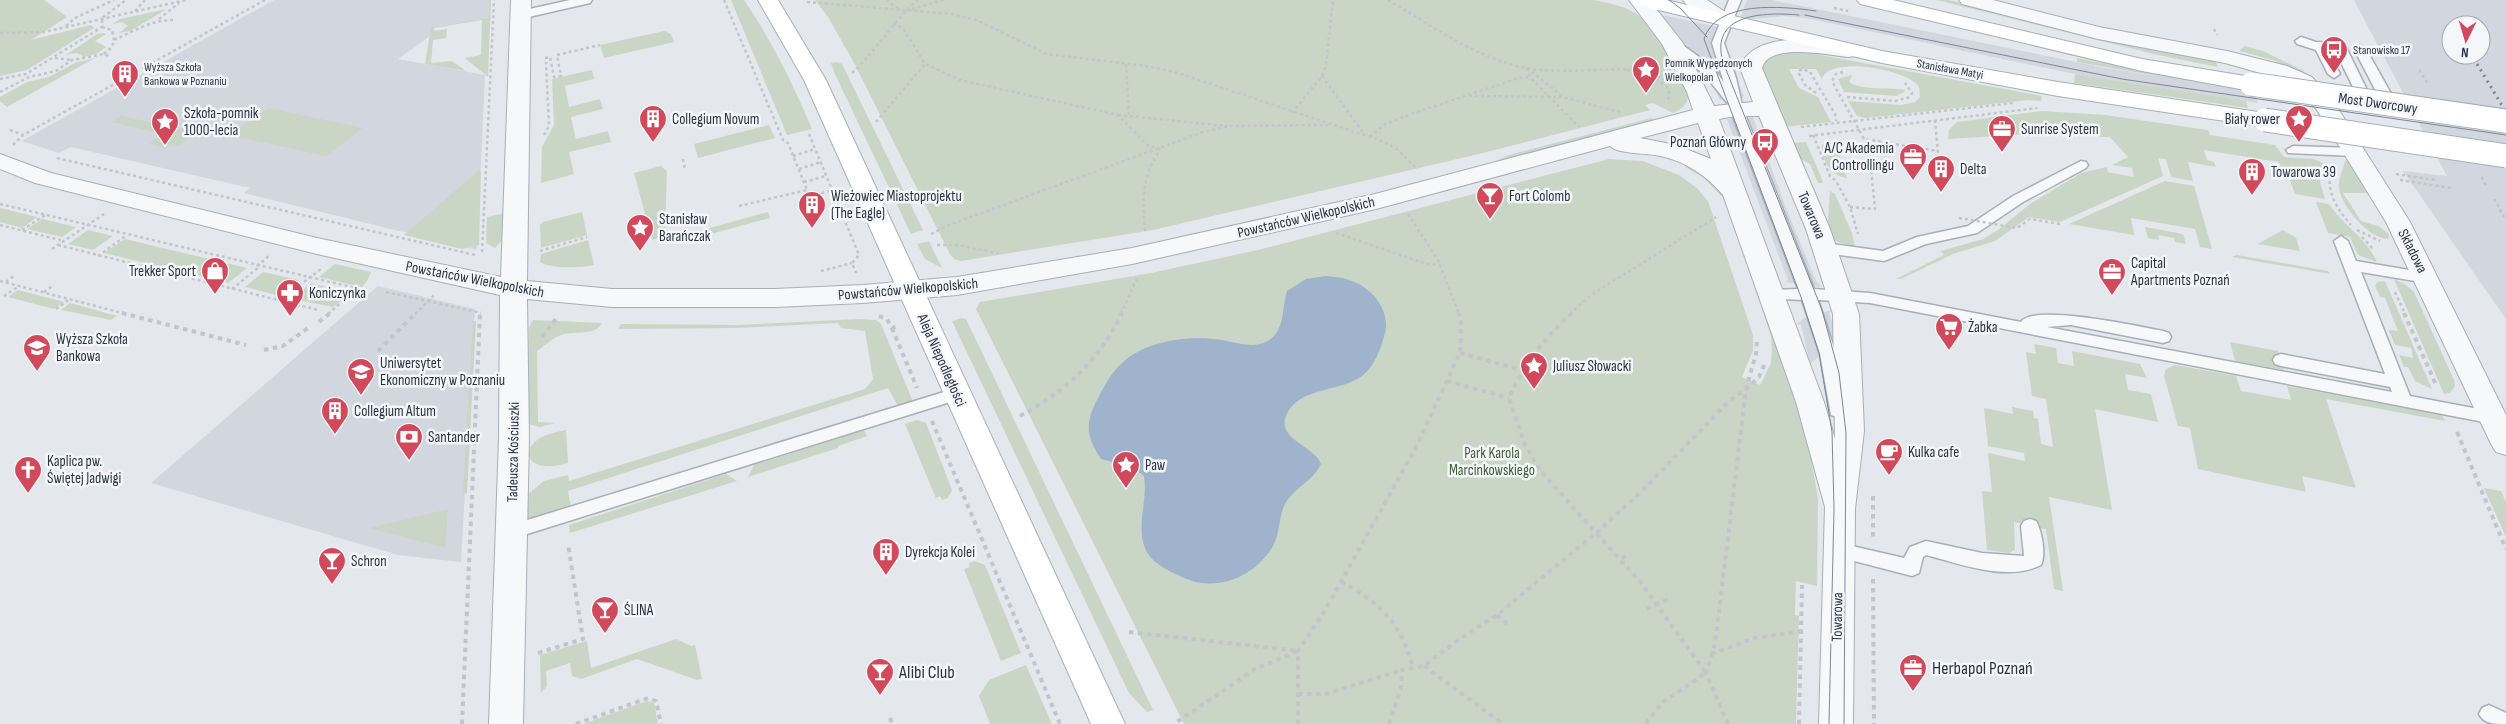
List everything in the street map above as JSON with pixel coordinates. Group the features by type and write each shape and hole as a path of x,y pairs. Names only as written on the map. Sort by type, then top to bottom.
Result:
{"street":[{"name":"Aleja Niepodległości","path":"768,0 814,80 1108,724"},
{"name":"Stanisława Matyi","path":"1639,0 1882,57 2058,89 2506,156"},
{"name":"Towarowa","path":"1639,0 1672,43 1691,77 1706,114 1740,203 1810,402 1840,509"},
{"path":"1693,0 1726,21"},
{"name":"Most Dworcowy","path":"1867,0 2142,65 2251,84 2506,121"},
{"name":"Składowa","path":"1969,0 2098,33 2228,56 2293,76 2312,90 2354,152 2387,184 2427,278 2506,444"},
{"name":"Tadeusza Kościuszki","path":"506,724 512,532 513,314 527,9"},
{"name":"Towarowa","path":"1836,724 1840,509 1850,431 1846,314 1826,248 1766,110 1752,68 1753,61 1770,49 1799,45 1882,57"},
{"name":"Powstańców Wielkopolskich","path":"0,161 43,178 317,246 515,289 603,297 738,299 910,291 974,284 1182,246 1376,201 1585,138 1736,109 1766,110"},
{"path":"1585,138 1639,145 1685,156 1703,164 1722,177 1740,203"},
{"name":"Powstańców Wielkopolskich","path":"0,175 43,178"}],"lane":[{"path":"527,9 586,0"},
{"name":"Towarowa","path":"1736,0 1718,43 1730,78 1736,109 1808,294 1828,354 1840,433 1840,509"},
{"path":"2301,42 2320,46 2338,46 2360,88"},
{"name":"Towarowa","path":"1672,43 1710,72 1736,109"},
{"path":"2320,46 2334,74"},
{"path":"2360,49 2386,97"},
{"path":"2293,150 2354,152"},
{"path":"1826,248 1884,256 1922,240 1972,230 2018,199 2081,165"},
{"path":"2341,241 2403,400"},
{"path":"2351,265 2427,278"},
{"path":"1772,294 1841,295 2002,323 2494,418"},
{"path":"2002,323 2071,320 2163,337"},
{"path":"2281,360 2396,382"},
{"path":"512,532 957,394"},
{"path":"1839,550 1912,568 1914,555 1917,551 1926,548 2004,564 2023,566 2034,560 2030,526"}],"path":[{"path":"65,27 75,18 114,0"},
{"path":"102,18 126,0"},
{"path":"135,11 145,0"},
{"path":"0,33 44,32 186,0"},
{"path":"10,130 23,135 265,0"},
{"path":"482,252 494,0"},
{"path":"724,0 783,140 788,143 810,197 832,190"},
{"path":"886,0 902,12"},
{"path":"852,73 864,63 902,12 918,0"},
{"path":"902,12 944,0"},
{"path":"1292,113 1322,76 1326,66 1334,0"},
{"path":"1388,0 1477,51 1516,67 1650,72 1662,78 1673,87"},
{"path":"114,40 159,19 182,1"},
{"path":"807,2 902,12 952,14 976,20 1047,54 1175,72 1292,113 1370,137 1397,149 1419,171"},
{"path":"527,9 545,58 549,126 540,141"},
{"path":"102,18 102,27"},
{"path":"159,19 173,20"},
{"path":"893,24 903,28 925,64 960,80 1118,115 1230,126 1302,124 1338,126"},
{"path":"55,58 72,60 104,54 112,47 114,40 112,30 102,27"},
{"path":"0,79 26,74 43,62 55,58 102,27"},
{"path":"545,58 550,57 554,77 560,76 557,55 600,45"},
{"path":"104,54 112,57"},
{"path":"0,92 29,76 56,71 72,60"},
{"path":"876,122 925,64"},
{"path":"1126,64 1129,116"},
{"path":"1527,68 1530,77 1585,138"},
{"path":"1527,68 1563,97 1573,102 1606,107 1626,114"},
{"path":"1816,93 1805,85 1798,72 1802,69 1810,72 1834,114 1836,121"},
{"path":"1627,70 1650,76 1664,85 1670,97 1664,106"},
{"path":"2419,70 2429,86"},
{"path":"1850,208 1875,209 1869,148 1832,80 1836,74 1851,72"},
{"path":"1322,76 1364,135"},
{"path":"1370,137 1375,131 1402,116 1469,96 1519,78 1530,77"},
{"path":"1847,97 1895,101 1906,99 1910,96 1912,90 1899,79"},
{"path":"1469,96 1563,97"},
{"path":"1792,128 2016,103"},
{"path":"1830,176 1811,136 1858,128 2038,107"},
{"path":"1118,115 1147,145 1161,149"},
{"path":"1864,139 1938,153 1935,120"},
{"path":"931,234 949,225 1161,149 1181,139 1230,126"},
{"path":"1840,126 1843,130"},
{"path":"809,134 859,255 852,263 814,273"},
{"path":"793,156 815,149"},
{"path":"1145,234 1142,198 1145,176 1151,162 1161,149"},
{"path":"55,157 474,256 482,252 488,253"},
{"path":"683,159 685,169"},
{"path":"798,169 821,162"},
{"path":"804,182 826,176"},
{"path":"2387,184 2436,180"},
{"path":"2415,183 2451,188"},
{"path":"739,206 807,190"},
{"path":"2494,199 2506,220"},
{"path":"0,204 358,289 319,322"},
{"path":"1482,208 1485,212"},
{"path":"1298,724 1298,651 1341,582 1415,449 1460,353 1461,319 1440,265 1405,209"},
{"path":"1716,210 1718,217 1711,218 1591,295 1548,335 1521,370 1509,398 1515,422 1540,470 1596,533 1622,558 1658,602 1706,673 1728,724"},
{"path":"52,249 106,212"},
{"path":"22,231 45,215"},
{"path":"1959,218 2017,228 2030,219 2060,224"},
{"path":"0,225 64,242"},
{"path":"1328,231 1427,264 1440,265"},
{"path":"98,256 128,235"},
{"path":"535,252 588,238"},
{"path":"58,245 318,310"},
{"path":"937,245 958,246 1006,256"},
{"path":"232,289 275,252"},
{"path":"852,263 859,282"},
{"path":"280,300 326,266"},
{"path":"1020,416 1044,404 1065,388 1093,358 1115,327 1140,271"},
{"path":"5,282 15,275"},
{"path":"0,281 246,345"},
{"path":"44,292 54,285"},
{"path":"4,296 19,286"},
{"path":"378,351 440,288"},
{"path":"386,292 488,313"},
{"path":"56,309 71,299"},
{"path":"462,724 466,588 471,545 480,312"},
{"path":"264,350 276,350 288,345 308,328"},
{"path":"892,328 1060,724"},
{"path":"1645,724 1652,714 1691,681 1706,673 1715,644 1746,379 1755,363 1757,335"},
{"path":"1460,353 1521,370"},
{"path":"1447,381 1509,398"},
{"path":"1298,694 1326,694 1402,670 1424,666 1458,640 1497,615 1596,533 1642,491 1729,401 1746,389"},
{"path":"1872,490 1874,724"},
{"path":"530,656 583,638 568,544"},
{"path":"1622,558 1630,553"},
{"path":"1341,582 1365,594 1391,618 1406,643 1413,668"},
{"path":"1799,724 1802,585"},
{"path":"1648,609 1658,602 1668,599"},
{"path":"1497,615 1507,624"},
{"path":"1711,654 1742,640 1779,632 1802,631"},
{"path":"1129,632 1298,651"},
{"path":"1174,724 1255,669 1298,651"},
{"path":"1424,666 1503,724"},
{"path":"1389,724 1401,688 1402,670"},
{"path":"576,724 648,698 656,701 660,724"},
{"path":"890,718 892,724"}],"shaded area":[{"path":"274,0 489,0 488,18 431,27 433,34 398,59 485,75 477,250 244,193 250,188 71,147 59,153 22,141"},
{"path":"1747,0 1772,0 2106,68 2254,91 2258,103 2075,74 1806,18 1784,16 1753,19 1741,16"},
{"path":"2354,0 2506,0 2506,319 2403,171 2447,176"},
{"path":"1662,15 1732,30 1725,39 1725,48 1744,97 1720,100 1710,79"},
{"path":"1753,117 1786,208 1816,281 1821,287 1785,282 1788,280 1727,119"},
{"name":"Uniwersytet Ekonomiczny w Poznaniu","path":"378,286 475,309 461,562 398,555 151,483"},
{"path":"1832,310 1829,313 1836,335 1822,354 1810,364 1801,325 1797,324 1804,318"}],"green space":[{"path":"0,0 44,0 67,17 31,40 91,25 94,28 27,70 0,76"},
{"path":"489,0 491,0 488,77 465,58 481,55 482,20 434,28 435,31 447,29 446,38 433,40 431,63 452,61 466,71 425,64 431,27 488,18"},
{"path":"731,0 744,0 754,15 781,63 812,129 787,135"},
{"path":"815,0 1594,0 1630,10 1653,28 1667,48 1688,93 1688,97 1684,106 1673,113 1653,103 1645,105 1650,110 1479,154 1153,230 961,261 954,259 950,254 854,63 828,17"},
{"path":"1937,0 1949,0 2075,31 2215,60 2218,67 2158,55"},
{"path":"167,9 130,31 119,33 128,26 122,22 112,24 120,19"},
{"path":"664,31 671,34 674,42 604,58 600,45"},
{"path":"97,34 106,34 95,41 106,47 96,54 84,57 77,53 66,55"},
{"path":"2245,46 2263,51 2304,71 2306,75 2273,60 2239,51"},
{"path":"1799,51 2042,96 2041,101 2028,100 1866,118 1857,116 1848,101 1901,105 1915,102 1920,97 1919,87 1900,75 1869,67 1853,66 1839,68 1828,72 1822,79 1816,69 1789,69 1799,88 1818,97 1831,122 1782,127 1760,67 1766,58 1782,53"},
{"path":"95,58 7,107 0,101 0,97 27,82 49,77 75,63"},
{"path":"2077,58 2199,82 2199,83 2077,62"},
{"path":"837,62 842,64 923,230 911,234 834,72 831,63"},
{"path":"592,70 594,79 565,86 569,107 600,99 603,109 571,117 576,139 608,131 611,142 569,152 574,174 541,183 542,147 554,125 552,79"},
{"path":"2075,74 2246,101 2248,108 2074,83"},
{"path":"1852,75 1849,82 1855,85 1906,91 1896,96 1844,92 1838,79"},
{"path":"268,108 363,128 326,156 229,135"},
{"path":"2042,111 2105,115 2208,130 2210,135 2275,145 2284,157 2314,159 2323,163 2320,182 2325,199 2295,194 2290,180 2293,180 2277,177 2275,172 2283,172 2279,162 2204,150 2207,160 2214,162 2216,167 2188,162 2193,181 2171,177 2166,159 2158,158 2163,176 2060,222 2029,217 1995,241 1953,254 1901,279 1896,279 1944,255 1941,251 1983,239 1998,230 2030,204 2081,173 2107,167 2108,172 2134,177 2132,168 2112,165 2128,157 2110,137 2100,137 2093,130 1948,139 1949,130 1957,122"},
{"path":"122,115 196,133 179,145 168,144 163,147 149,144 163,134 111,122"},
{"path":"1652,118 1654,120 1491,163 1509,155"},
{"path":"769,125 775,138 698,158 694,144"},
{"path":"1806,142 1823,183 1818,183 1810,164 1796,157 1788,143"},
{"path":"1827,142 1841,145 1840,162 1847,178 1832,171 1825,161 1822,145"},
{"name":"Park Karola Marcinkowskiego","path":"1609,159 1643,161 1679,175 1697,188 1708,201 1753,335 1753,350 1742,377 1760,385 1771,363 1772,349 1771,336 1756,290 1724,199 1704,178 1685,167 1688,163 1723,190 1806,428 1818,499 1817,586 1796,581 1795,615 1799,616 1796,724 1184,724 976,309 980,302 1151,273 1258,250"},
{"path":"2345,160 2349,162 2370,193 2343,193 2361,221 2378,226 2389,234 2388,239 2380,238 2364,227 2344,203 2339,184"},
{"path":"661,166 667,171 665,234 652,240 634,173"},
{"path":"478,171 481,171 479,245 462,249 404,235"},
{"path":"2165,181 2194,186 2212,249 2200,247 2195,229 2131,218 2134,235 2069,224"},
{"path":"1830,191 1835,194 1852,233 1855,247 1835,241 1827,233"},
{"path":"2316,202 2329,204 2367,246 2377,262 2358,255 2350,237 2328,233"},
{"path":"0,208 37,217 22,228 0,222"},
{"path":"582,212 587,235 541,248 540,225 543,222"},
{"path":"768,212 770,218 685,241 685,235"},
{"path":"505,213 502,240 495,248 486,243 487,217"},
{"path":"42,219 76,227 62,237 27,229"},
{"path":"2145,227 2183,234 2186,244 2175,242 2174,238 2158,235 2159,240 2148,238"},
{"path":"88,230 113,236 93,250 68,244"},
{"path":"2283,230 2296,238 2300,251 2258,244"},
{"path":"125,239 247,268 228,283 104,253"},
{"path":"588,240 594,265 558,267 540,262 541,254"},
{"path":"929,241 942,268 925,259 917,244"},
{"path":"2237,255 2328,271 2330,274 2232,257"},
{"path":"335,264 371,272 362,287 319,277"},
{"path":"263,272 299,280 280,296 245,287"},
{"path":"2394,279 2406,285 2414,292 2454,380 2455,386 2450,393 2444,394"},
{"path":"2385,281 2432,389 2415,381 2408,367 2404,367 2399,355 2413,358 2411,348 2395,345 2389,330 2398,331 2385,298 2380,297 2375,286 2377,282"},
{"path":"311,283 350,293 333,307 293,299"},
{"path":"18,290 64,302 54,309 8,297"},
{"path":"70,303 117,316 111,320 61,310"},
{"path":"961,318 966,319 1153,710 1147,712 1129,693 952,321"},
{"path":"859,319 876,320 881,324 913,402 899,408 888,388 568,491 571,508 537,518 527,518 527,495 544,481 568,475 569,481 865,389 873,379 865,331 841,328 838,323 736,328 618,329 621,324 737,325"},
{"path":"533,320 602,323 589,332 561,335 537,351 538,422 555,423 540,427 528,424 529,327"},
{"path":"473,321 476,321 467,493 463,494"},
{"path":"2230,342 2278,351 2284,370 2235,361"},
{"path":"2034,344 2056,348 2058,363 2074,366 2072,351 2140,364 2147,378 2125,374 2128,390 2151,394 2158,422 2095,409 2112,510 2049,497 2063,591 2054,589 2046,529 2014,522 2015,550 2009,553 1987,550 1982,491 1992,492 1988,453 2025,461 2024,453 1988,446 1984,408 2013,414 2012,407 2033,411 2034,418 2038,419 2041,444 2053,447 2046,399 2032,396 2026,352 2036,354"},
{"path":"2175,365 2236,376 2241,391 2291,400 2287,386 2442,415 2445,421 2326,399 2356,488 2302,476 2306,492 2198,469 2190,428 2178,426 2164,376 2166,369"},
{"path":"917,420 926,423 952,490 948,498 942,500 940,496 936,498 905,424"},
{"path":"566,430 568,463 545,466 538,465 530,459 529,451 535,442 546,435"},
{"path":"864,430 867,436 838,446 838,448 748,477 754,465"},
{"path":"726,474 737,481 570,533 569,525"},
{"path":"2484,488 2501,491 2506,502 2506,537"},
{"path":"448,509 445,548 370,528"},
{"path":"975,561 985,565 1021,653 1001,661 964,569 970,567 969,563"},
{"path":"676,639 691,646 695,645 702,679 697,680 637,659 581,679 572,676 570,663 546,671 547,686 541,693 540,655 587,641 591,668"},
{"path":"1026,665 1052,724 990,724 979,696 989,680"},
{"path":"647,701 654,703 658,724 583,724"}],"water":[{"path":"1325,276 1349,280 1370,292 1378,300 1383,311 1386,328 1382,345 1367,372 1343,385 1309,395 1292,407 1286,416 1285,424 1287,431 1317,458 1321,464 1318,470 1289,498 1282,513 1274,544 1266,556 1245,574 1233,580 1220,583 1206,583 1193,581 1170,571 1151,557 1145,548 1142,531 1145,494 1144,476 1132,467 1101,459 1092,443 1089,421 1094,405 1117,368 1142,349 1168,341 1196,338 1248,345 1263,343 1276,334 1279,328 1287,291 1306,279"}],"tram line":[{"path":"1669,0 1680,8 1706,36"},
{"path":"1706,36 1711,26 1722,17 1752,8 1769,7 1816,11"},
{"path":"1799,15 1771,14 1743,19 1732,25 1724,34 1721,46 1723,62 1822,310 1839,373 1846,433 1844,724"},
{"path":"1805,15 2122,79 2506,135"},
{"path":"1706,36 1704,39 1801,297 1819,353 1832,432 1834,509 1829,724"}],"railway":[{"path":"2478,65 2506,112"}],"place":[{"name":"Stanowisko 17","path":"2334,74"},
{"name":"Pomnik Wypędzonych Wielkopolan","path":"1646,94"},
{"name":"Wyższa Szkoła Bankowa w Poznaniu","path":"125,98"},
{"name":"Collegium Novum","path":"653,143"},
{"name":"Biały rower","path":"2299,143"},
{"name":"Szkoła-pomnik 1000-lecia","path":"165,146"},
{"name":"Sunrise System","path":"2002,153"},
{"name":"Poznań Główny","path":"1765,166"},
{"name":"A/C Akademia Controllingu","path":"1913,181"},
{"name":"Delta","path":"1941,193"},
{"name":"Towarowa 39","path":"2252,196"},
{"name":"Fort Colomb","path":"1490,220"},
{"name":"Wieżowiec Miastoprojektu (The Eagle)","path":"812,229"},
{"name":"Stanisław Barańczak","path":"640,252"},
{"name":"Trekker Sport","path":"215,295"},
{"name":"Capital Apartments Poznań","path":"2112,296"},
{"name":"Koniczynka","path":"290,317"},
{"name":"Żabka","path":"1949,351"},
{"name":"Wyższa Szkoła Bankowa","path":"37,372"},
{"name":"Juliusz Słowacki","path":"1534,390"},
{"name":"Uniwersytet Ekonomiczny w Poznaniu","path":"361,396"},
{"name":"Collegium Altum","path":"335,435"},
{"name":"Santander","path":"409,461"},
{"name":"Kulka cafe","path":"1889,476"},
{"name":"Paw","path":"1126,489"},
{"name":"Kaplica pw. Świętej Jadwigi","path":"28,494"},
{"name":"Dyrekcja Kolei","path":"886,576"},
{"name":"Schron","path":"332,585"},
{"name":"ŚLINA","path":"605,634"},
{"name":"Herbapol Poznań","path":"1913,692"},
{"name":"Alibi Club","path":"880,696"}]}
